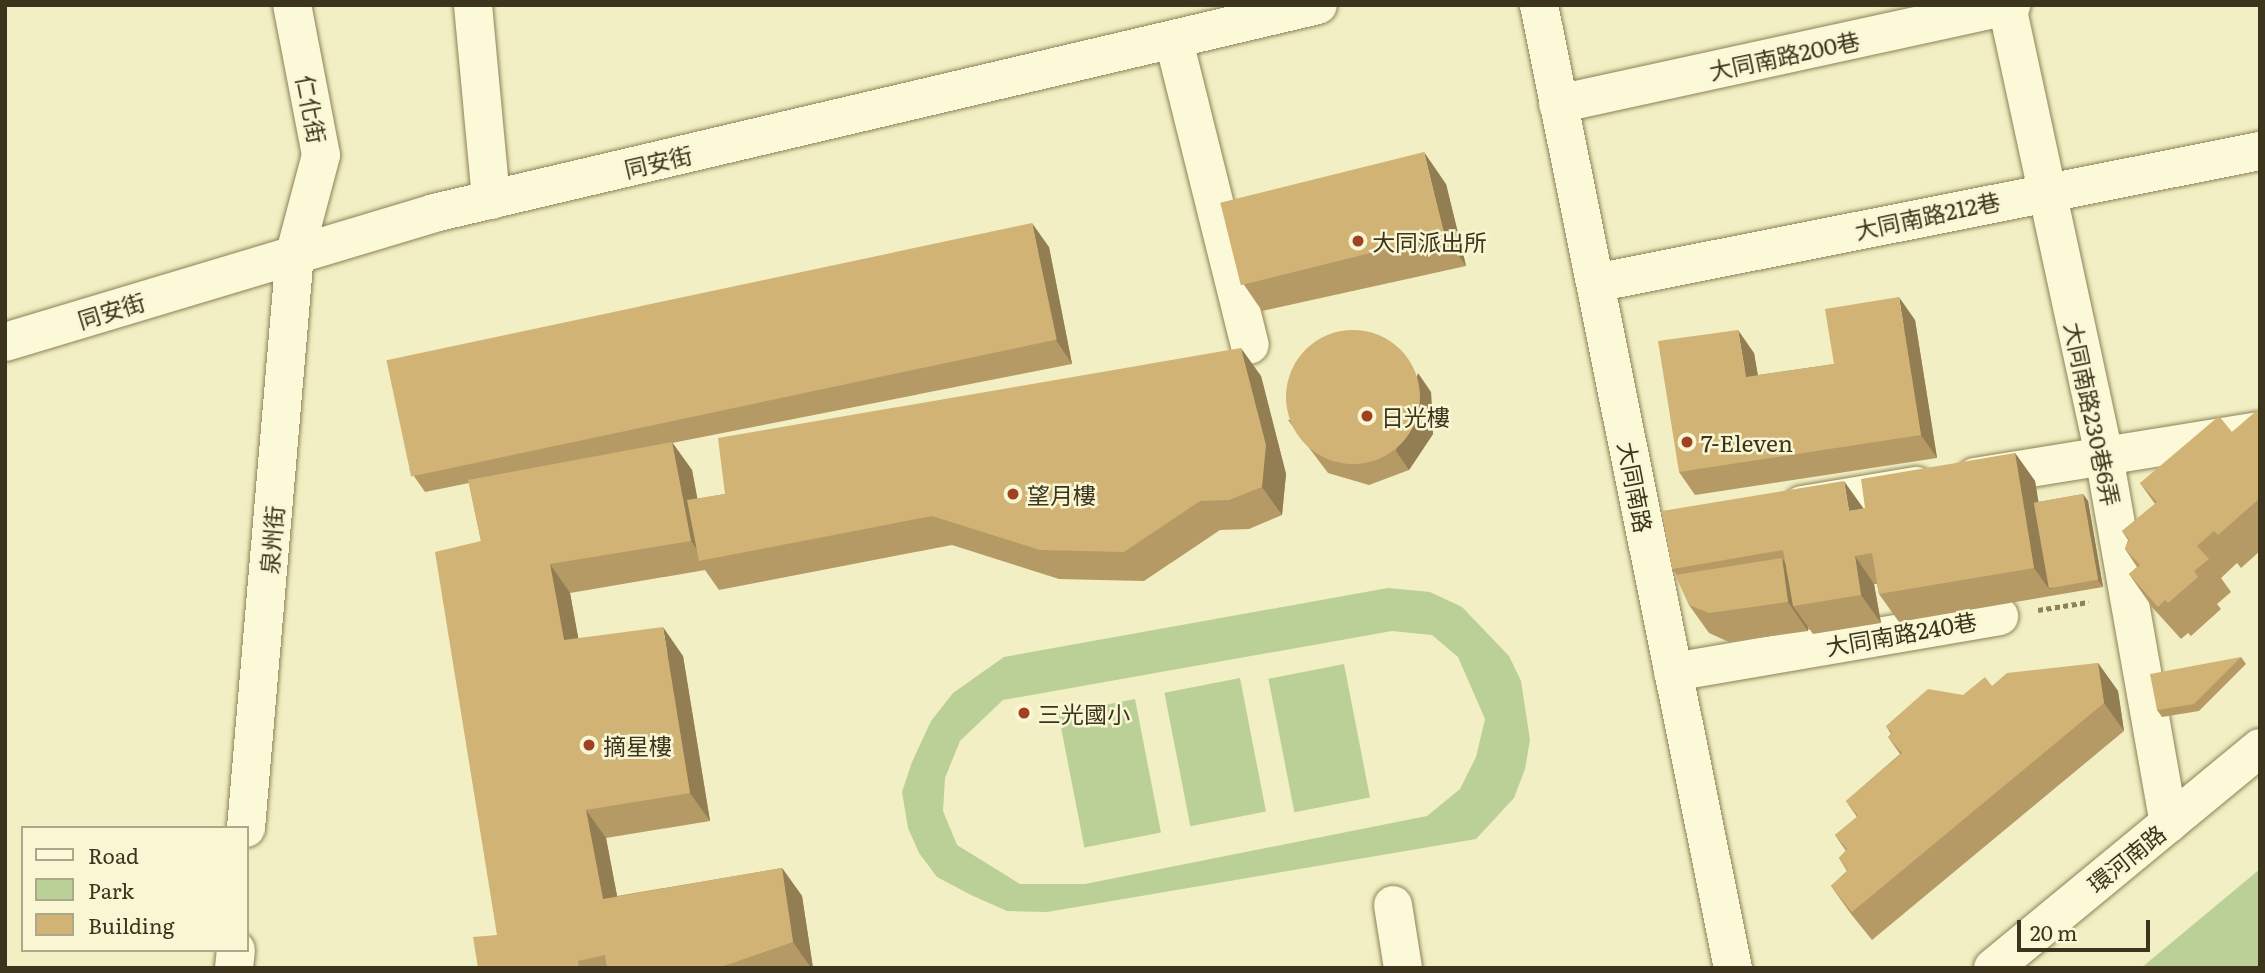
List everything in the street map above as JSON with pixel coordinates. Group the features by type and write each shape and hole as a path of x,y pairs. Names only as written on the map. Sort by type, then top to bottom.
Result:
{"street":[{"name":"仁化街","path":"292,5 321,155 295,253"},
{"path":"473,5 491,200"},
{"name":"同安街","path":"5,342 295,253 491,200 1318,5"},
{"name":"大同南路","path":"1539,5 1733,968"},
{"name":"大同南路200巷","path":"1558,104 2009,6"},
{"name":"大同南路230巷6弄","path":"2009,6 2043,191 2104,456 2169,823"},
{"path":"1174,41 1251,345"},
{"name":"大同南路212巷","path":"1595,283 2043,191 2260,151"},
{"name":"泉州街","path":"246,826 295,253"},
{"path":"1766,510 2260,431"},
{"path":"1644,530 1685,524"},
{"name":"大同南路240巷","path":"1673,672 1999,616"},
{"name":"環河南路","path":"1993,968 2260,748"},
{"path":"1393,905 1403,968"}],"path":[{"name":"大同南路240巷","path":"1999,616 2128,595"}],"green space":[{"path":"1388,588 1430,592 1462,607 1509,656 1521,681 1530,740 1525,769 1514,798 1476,839 1047,912 1007,911 937,877 919,853 908,828 902,792 931,721 953,693 1004,657","holes":["1392,631 1432,635 1458,657 1485,719 1476,757 1460,789 1427,816 1085,884 1020,884 957,845 943,811 945,778 960,741 1003,700"]},
{"path":"1344,664 1370,798 1294,812 1268,679"},
{"path":"1240,678 1266,812 1190,826 1164,693"},
{"path":"1135,699 1161,833 1084,847 1058,714"},
{"path":"2260,869 2260,968 2141,968"}],"building":[{"path":"1424,152 1445,234 1241,285 1220,203"},
{"path":"1032,223 1057,339 411,477 386,360"},
{"path":"1899,297 1921,435 1679,472 1658,341 1738,330 1746,377 1834,364 1825,309"},
{"name":"日光樓","path":"1353,330 1379,335 1400,350 1415,371 1420,397 1415,423 1400,444 1379,459 1353,464 1327,459 1306,444 1291,423 1286,397 1291,371 1306,350 1327,335"},
{"name":"望月樓","path":"1241,348 1266,445 1262,487 1229,500 1200,501 1124,552 1040,550 932,516 699,561 687,500 725,494 718,438"},
{"path":"2256,411 2260,411 2260,498 2218,535 2214,531 2197,546 2209,559 2194,571 2198,577 2168,603 2165,600 2158,607 2129,574 2140,565 2125,549 2129,539 2122,531 2157,502 2140,483 2219,416 2232,432"},
{"name":"摘星樓","path":"672,442 691,541 550,564 564,640 663,627 690,793 586,810 603,899 782,868 793,942 718,968 607,968 605,955 578,961 579,968 478,968 473,937 497,935 435,552 481,541 468,480"},
{"path":"2015,453 2034,568 1879,594 1872,553 1855,556 1861,595 1793,606 1783,550 1672,569 1662,511 1844,481 1849,511 1865,508 1861,479"},
{"path":"2083,494 2098,580 2049,588 2034,503"},
{"path":"1782,558 1788,602 1709,613 1689,605 1675,575"},
{"path":"2241,657 2194,704 2157,710 2150,674"},
{"path":"2098,663 2104,703 1852,912 1831,886 1848,870 1839,858 1847,849 1835,835 1858,816 1846,801 1902,753 1888,737 1892,733 1886,726 1928,689 1963,695 1985,677 1992,686 2007,673"}],"place":[{"name":"大同派出所","path":"1358,241"},
{"name":"日光樓","path":"1367,416"},
{"name":"7-Eleven","path":"1687,442"},
{"name":"望月樓","path":"1013,494"},
{"name":"三光國小","path":"1024,713"},
{"name":"摘星樓","path":"589,745"}]}
